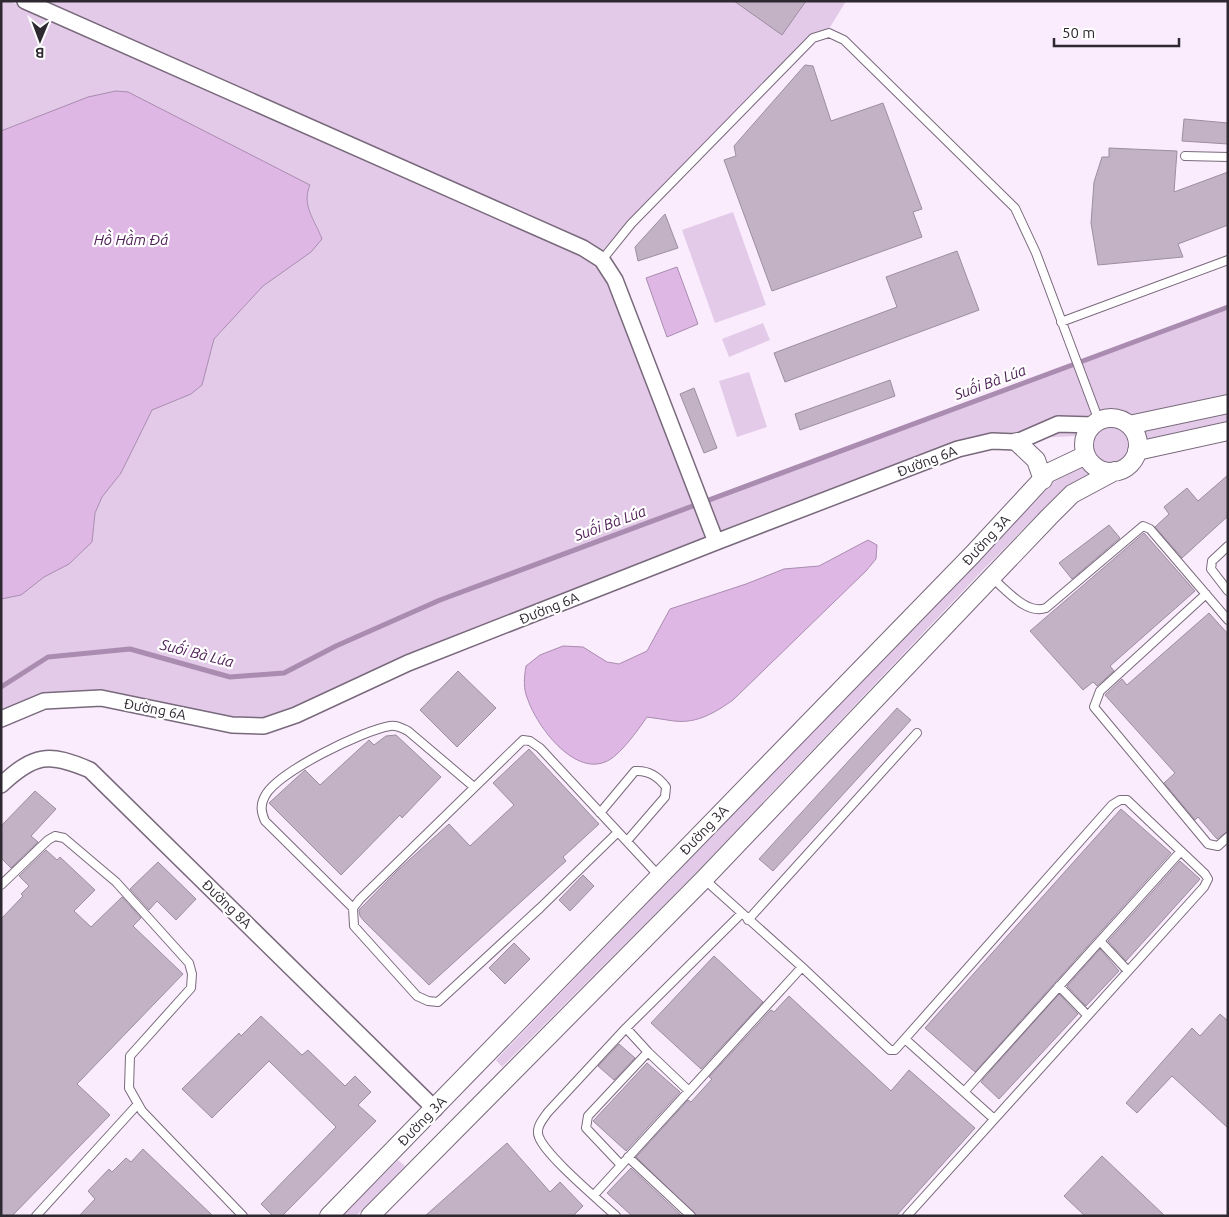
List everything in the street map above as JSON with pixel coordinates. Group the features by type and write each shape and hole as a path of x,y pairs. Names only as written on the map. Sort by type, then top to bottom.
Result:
{"street":[{"path":"25,1 583,248 602,260 615,280 716,542"},
{"path":"1129,425 1228,404"},
{"path":"1114,418 1129,425 1137,437 1137,452 1129,465 1115,471 1097,468 1086,455 1085,435 1096,423 1114,418"},
{"name":"Đường 6A","path":"1,719 44,702 67,698 101,698 232,725 264,726 296,715 408,663 716,542 974,444 992,441 1018,442 1058,424 1096,423"},
{"path":"1137,452 1228,431"},
{"path":"1018,442 1036,460 1043,480"},
{"name":"Đường 3A","path":"329,1216 1048,473 1086,455"},
{"name":"Đường 3A","path":"370,1216 455,1128 704,879 990,577 1072,494 1115,471"},
{"name":"Đường 8A","path":"1,785 21,766 43,758 67,760 90,770 435,1108"},
{"path":"435,1108 455,1128"}],"lane":[{"path":"602,260 631,224 813,38 829,33 844,40 1015,208 1036,253 1086,384 1096,423"},
{"path":"1185,156 1228,157"},
{"path":"1061,322 1228,260"},
{"path":"990,577 1030,609 1038,611 1046,608 1142,526 1150,529 1228,620"},
{"path":"1228,546 1212,561 1211,568 1228,591"},
{"path":"1206,594 1100,691 1094,707 1208,844 1218,846 1228,837"},
{"path":"353,908 264,821 261,806 266,794 297,767 370,732 391,726 399,726 408,731 474,787"},
{"path":"748,920 917,733"},
{"path":"618,832 540,908 438,1002 428,1002 417,996 354,926 353,908 360,899 523,740 530,740 540,748 659,876"},
{"path":"600,813 635,771 644,770 660,778 666,786 665,797 627,841"},
{"path":"704,879 802,967 890,1050 898,1048 1112,805 1120,800 1127,800 1208,879 1204,887 993,1118 907,1216"},
{"path":"1,885 48,840 55,836 64,838 116,882 189,963 192,974 191,988 130,1056 129,1088 142,1111 243,1216"},
{"path":"964,1092 1181,851"},
{"path":"616,1216 558,1161 538,1136 539,1125 548,1112 626,1028 741,914"},
{"path":"1100,941 1128,971"},
{"path":"594,1195 802,967"},
{"path":"1059,986 1087,1015"},
{"path":"626,1028 689,1091"},
{"path":"905,1039 993,1118"},
{"path":"621,1165 586,1128 585,1122 588,1116 648,1052"},
{"path":"36,1216 138,1104"},
{"path":"628,1158 691,1216"}],"shaded area":[{"path":"1,1 9,1 135,57 39,1 846,1 829,29 811,34 602,254 605,273 707,500 1073,363 1092,413 1083,420 1076,436 1037,438 990,435 263,720 232,719 43,696 1,712 1,599 21,595 44,577 69,564 92,542 95,513 102,497 121,473 152,410 191,394 202,385 214,339 263,286 311,252 322,239 308,206 307,193 309,185 33,118 1,131"},
{"path":"733,212 766,305 715,323 682,230"},
{"path":"1228,307 1228,394 1131,415 1119,409 1099,410 1080,361"},
{"path":"763,323 770,340 729,357 722,339"},
{"path":"749,372 767,427 737,437 719,381"},
{"path":"1228,413 1228,421 1146,439 1145,431"},
{"path":"1111,428 1118,429 1123,433 1127,438 1127,452 1123,457 1118,461 1111,462 1104,461 1099,457 1095,452 1094,445 1095,438 1099,433 1104,429"},
{"path":"1082,467 1090,474 1065,487 981,572 697,872 502,1067 496,1060 1055,481"},
{"path":"398,1160 405,1166 356,1216 342,1216"}],"water":[{"name":"Hồ Hầm Đá","path":"116,91 128,92 310,185 307,199 308,206 322,239 311,252 263,286 214,339 202,385 191,394 152,410 121,473 102,497 95,513 92,542 69,564 44,577 21,595 1,599 1,131 88,97"},
{"path":"677,267 698,324 667,337 646,278"},
{"path":"868,540 877,545 876,559 866,571 733,700 713,713 691,721 671,721 647,717 616,755 605,762 593,764 569,755 558,746 539,722 533,711 525,692 525,670 526,666 540,655 563,646 583,647 607,662 619,664 647,651 670,609 746,584 784,569 819,566"}],"building":[{"path":"734,1 806,1 782,35"},
{"path":"805,65 813,66 831,121 883,103 922,209 913,212 922,237 772,291 724,160 736,156 734,146"},
{"path":"1184,119 1228,123 1228,144 1182,141"},
{"path":"1109,148 1177,151 1174,192 1228,172 1228,225 1178,244 1183,257 1098,265 1091,223 1094,182 1102,157 1109,157"},
{"path":"665,214 678,248 638,261 635,247"},
{"path":"957,251 979,310 785,382 774,353 897,307 886,277"},
{"path":"890,380 895,396 800,430 795,414"},
{"path":"694,388 717,448 704,453 680,394"},
{"path":"1228,475 1228,516 1182,558 1155,527 1169,514 1164,507 1187,488 1198,501"},
{"path":"1109,525 1120,538 1072,579 1059,563"},
{"path":"1144,533 1195,591 1110,666 1114,671 1097,686 1093,682 1083,690 1030,631"},
{"path":"1209,613 1228,634 1228,831 1217,839 1198,817 1195,820 1164,783 1175,773 1105,695 1122,679 1127,685"},
{"path":"458,671 496,708 457,747 420,710"},
{"path":"897,708 911,720 773,871 759,859"},
{"path":"396,735 441,777 402,818 400,815 341,875 269,803 305,770 320,785 369,740 374,745 386,736"},
{"path":"529,749 599,824 563,857 566,861 429,985 364,921 360,916 359,910 398,870 449,824 470,846 514,805 493,783"},
{"path":"35,791 56,809 31,836 38,842 11,868 1,858 1,826"},
{"path":"1121,809 1171,853 975,1072 925,1028"},
{"path":"46,850 57,860 60,857 95,890 74,911 91,927 122,897 141,918 133,926 183,974 77,1084 110,1115 12,1216 1,1216 1,919 23,896 21,894 29,886 19,876"},
{"path":"1180,861 1200,879 1126,961 1108,941"},
{"path":"158,862 196,899 176,920 157,901 149,910 130,889"},
{"path":"583,875 594,886 570,911 559,900"},
{"path":"514,943 530,959 505,984 489,968"},
{"path":"1100,949 1119,971 1086,1006 1067,986"},
{"path":"714,956 763,1002 701,1069 651,1023"},
{"path":"1059,994 1078,1014 999,1099 981,1082"},
{"path":"789,996 891,1091 909,1070 975,1128 896,1216 696,1216 636,1157 688,1100 691,1102 712,1079 709,1077 771,1010 774,1012"},
{"path":"1220,1014 1228,1021 1228,1128 1172,1076 1137,1113 1126,1103 1192,1028 1200,1036"},
{"path":"261,1016 302,1055 308,1050 345,1086 355,1076 371,1092 358,1105 376,1121 282,1216 273,1216 261,1204 336,1127 269,1061 212,1118 182,1089 239,1033 241,1036"},
{"path":"619,1044 635,1058 614,1080 598,1066"},
{"path":"647,1063 680,1092 626,1151 593,1121"},
{"path":"507,1143 550,1192 560,1182 583,1206 573,1216 425,1216"},
{"path":"143,1149 213,1216 79,1216 95,1199 88,1191 109,1169 112,1172 126,1158 131,1162"},
{"path":"1102,1156 1165,1216 1085,1216 1064,1196"},
{"path":"631,1168 682,1216 632,1216 607,1193"}],"waterway":[{"name":"Suối Bà Lúa","path":"1,687 48,657 130,649 230,677 284,673 336,646 440,600 1228,307"}]}
